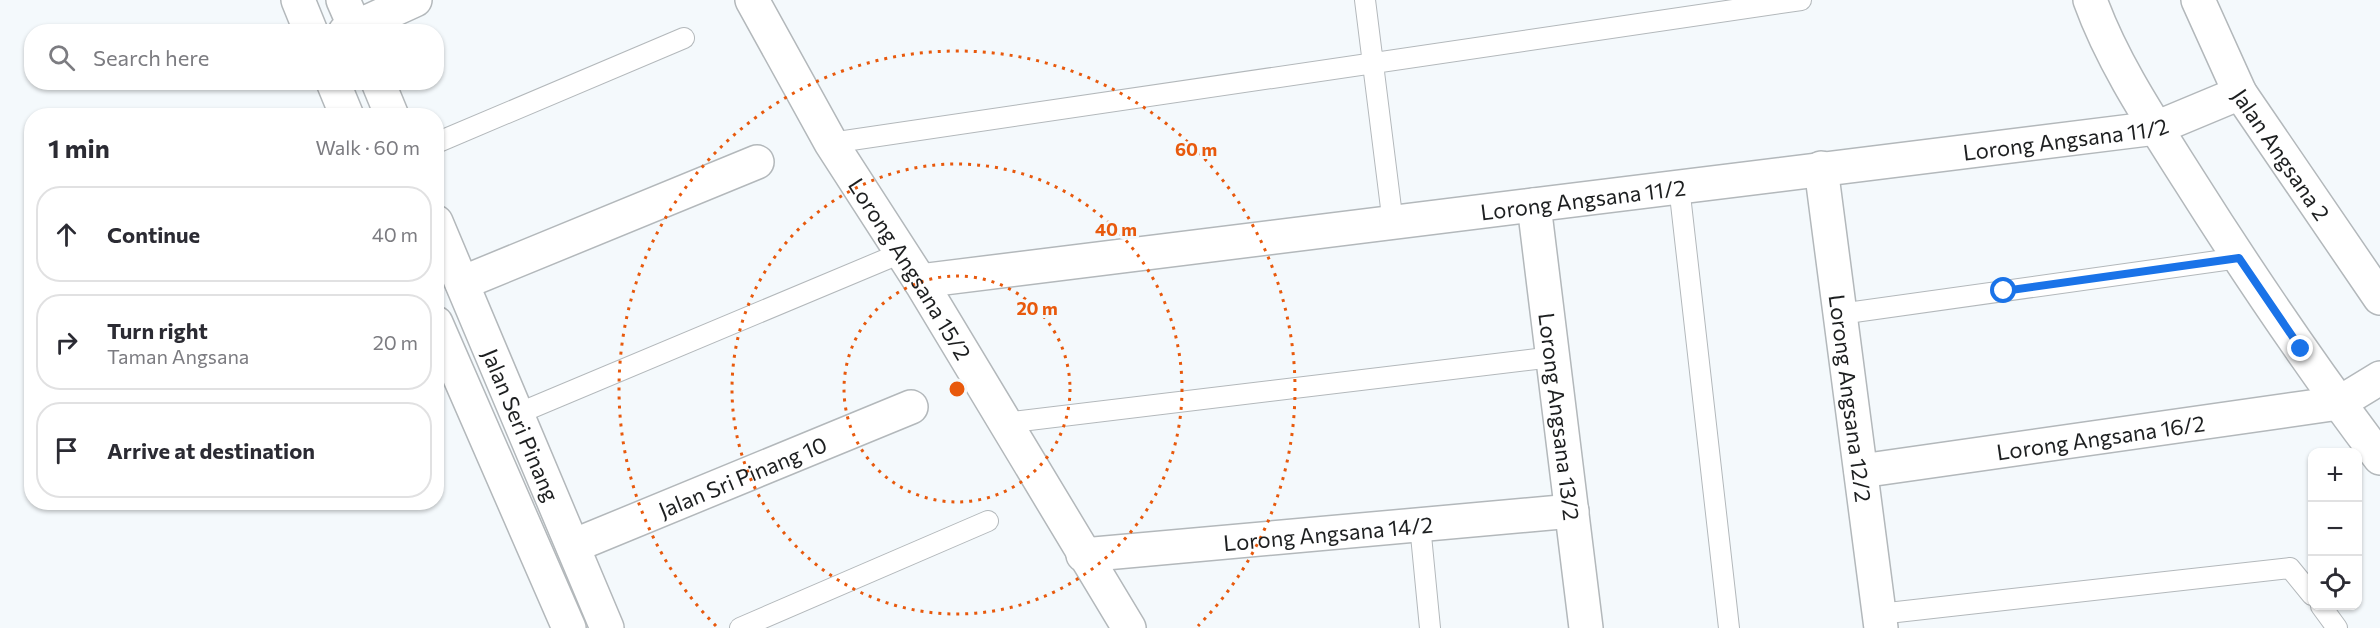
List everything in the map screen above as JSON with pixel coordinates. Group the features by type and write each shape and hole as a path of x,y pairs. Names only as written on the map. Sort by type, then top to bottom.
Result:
{"street":[{"path":"298,0 308,24"},
{"path":"350,23 416,0"},
{"path":"2090,0 2101,31 2156,128 2239,258 2339,403 2380,458"},
{"name":"Jalan Angsana 2","path":"2198,0 2240,93 2380,298"},
{"name":"Lorong Angsana 15/2","path":"760,1 831,143 920,280 1083,555 1122,626"},
{"path":"336,90 344,108"},
{"path":"381,90 389,108"},
{"name":"Lorong Angsana 11/2","path":"920,280 1393,224 1821,168 2156,128 2240,93"},
{"path":"462,282 757,162"},
{"name":"Lorong Angsana 12/2","path":"1821,168 1880,621"},
{"name":"Lorong Angsana 13/2","path":"1534,206 1586,628"},
{"name":"Jalan Seri Pinang","path":"444,240 607,628"},
{"name":"Jalan Seri Pinang","path":"444,341 569,628"},
{"path":"2339,403 2380,378"},
{"name":"Lorong Angsana 16/2","path":"1861,471 2339,403"},
{"name":"Jalan Sri Pinang 10","path":"573,546 911,407"},
{"name":"Lorong Angsana 14/2","path":"1083,555 1572,511"}],"lane":[{"path":"1365,0 1393,224"},
{"path":"831,143 1801,0"},
{"path":"444,140 684,39"},
{"path":"1679,186 1729,628"},
{"path":"517,414 901,253"},
{"path":"1840,314 2239,258"},
{"path":"1004,423 1553,357"},
{"path":"740,628 988,521"},
{"path":"1420,525 1430,628"},
{"path":"1880,621 2290,568 2308,589"},
{"path":"2324,610 2337,628"}],"route":[{"path":"2004,291 2239,258 2301,349"}]}
